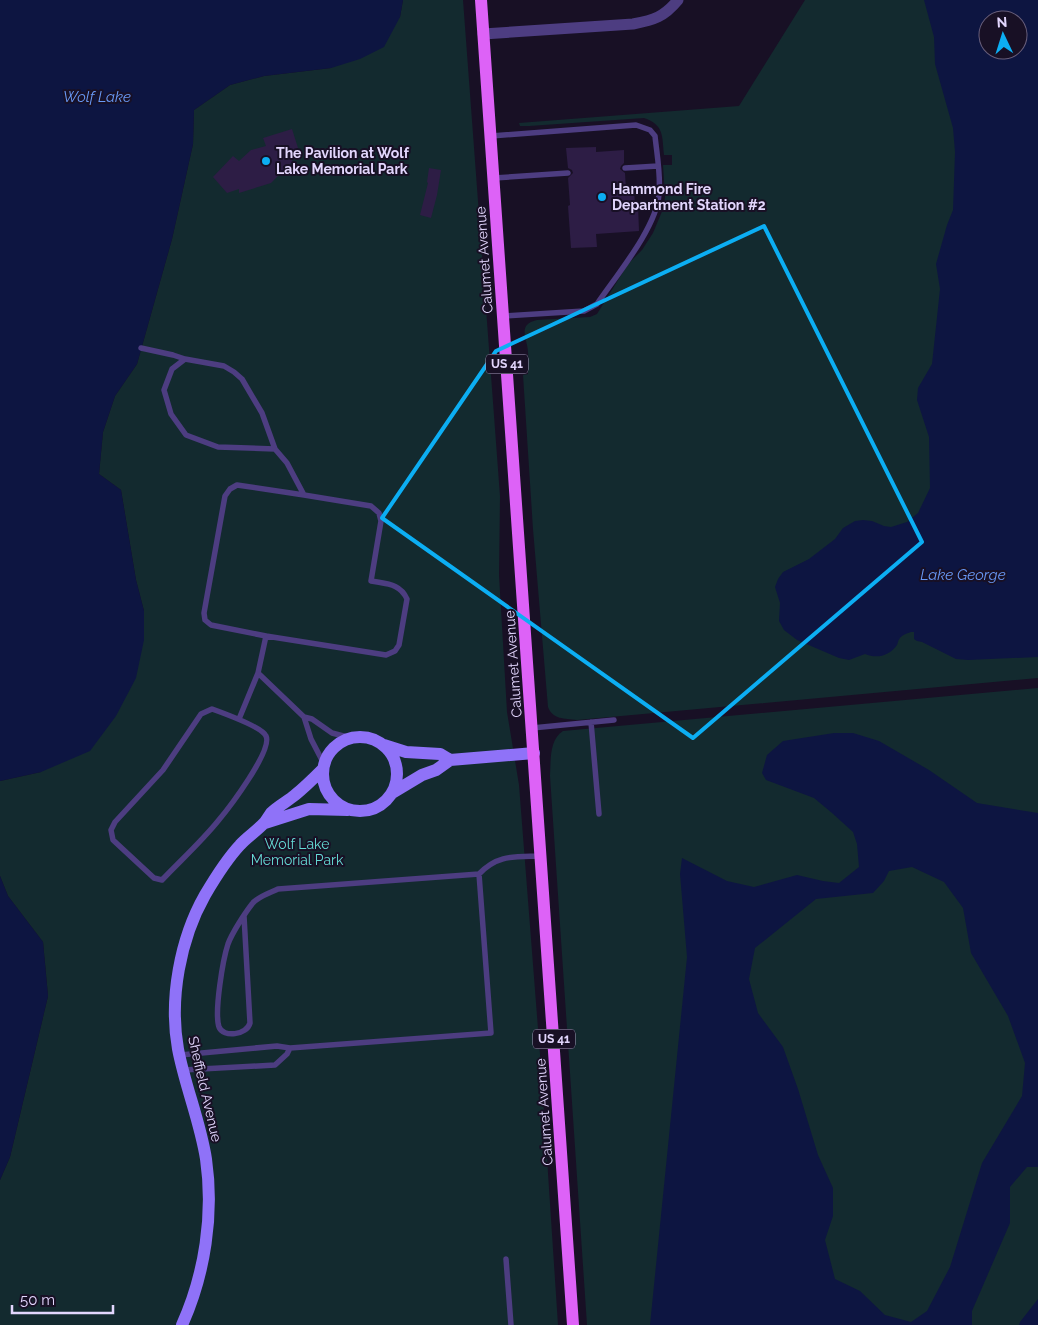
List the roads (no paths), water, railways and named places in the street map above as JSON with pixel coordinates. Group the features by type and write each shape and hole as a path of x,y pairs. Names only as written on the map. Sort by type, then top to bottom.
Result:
{"main road":[{"name":"Calumet Avenue","path":"481,0 573,1325"},
{"path":"381,744 389,751 395,761 396,783 392,793 384,803 374,809 362,812 340,806 326,790 323,780 324,766 332,749 341,742 351,738 362,737 406,752 440,754 450,760"},
{"path":"392,793 422,775 436,770 450,760 534,754"},
{"name":"Sheffield Avenue","path":"182,1325 192,1301 202,1264 209,1205 206,1161 200,1126 183,1070 176,1029 179,973 188,934 204,896 225,863 239,846 265,822 272,812 297,794 324,766"},
{"name":"Sheffield Avenue","path":"265,822 309,809 350,810"}],"street":[{"path":"484,34 633,24 650,20 668,12 678,0"}],"lane":[{"path":"491,136 636,125 650,130 655,136 660,192 651,225 597,304 584,311 503,316"},
{"path":"625,168 658,166"},
{"path":"494,178 568,173"},
{"path":"141,348 224,366 242,379 262,413 275,449 287,463 304,495"},
{"path":"185,359 172,369 164,390 172,414 186,435 218,447 275,449"},
{"path":"237,485 371,506 379,513 381,521 371,581 398,586 404,591 407,599 399,645 395,651 386,655 266,636 212,625 205,620 204,613 224,496 237,485"},
{"path":"239,719 258,673 266,636"},
{"path":"258,673 304,718 324,766"},
{"path":"212,709 239,719 265,733 268,739 267,746 255,769 218,821 162,880 154,878 113,840 112,830 115,822 163,770 201,714 212,709"},
{"path":"304,718 312,719 332,733 351,738"},
{"path":"532,728 614,720"},
{"path":"591,722 598,814"},
{"path":"244,916 250,1023 243,1032 226,1033 219,1026 218,996 228,942 244,916 253,903 278,889 479,874 488,864 499,859 541,856"},
{"path":"180,1055 277,1046 290,1048 491,1033 479,874"},
{"path":"183,1070 275,1065 290,1048"},
{"path":"506,1259 511,1325"}],"water":[{"name":"Wolf Lake","path":"0,0 403,0 400,17 384,47 360,59 331,68 264,76 230,85 194,110 193,144 172,239 137,364 115,396 103,432 99,474 121,490 136,580 144,611 144,640 136,678 116,716 90,751 41,772 0,781"},
{"name":"Lake George","path":"924,0 1038,0 1038,657 956,659 917,641 914,639 914,632 911,632 901,637 894,649 887,654 874,656 865,654 849,660 839,658 797,640 784,630 779,621 780,603 775,587 783,572 809,559 835,539 843,528 855,521 872,521 891,527 907,522 918,513 930,488 929,437 917,400 918,388 932,364 940,289 936,264 953,210 955,152 953,128 935,64 934,37"},
{"path":"834,733 853,733 879,741 929,770 977,803 1038,813 1038,1167 1027,1167 1010,1187 1010,1223 972,1311 972,1325 650,1325 687,957 680,874 682,858 727,881 754,887 797,875 839,883 859,867 857,844 853,832 814,798 766,780 762,773 767,755 783,741","holes":["912,867 944,882 963,908 971,953 1008,1016 1025,1063 1022,1096 982,1163 950,1267 927,1311 911,1322 885,1315 860,1291 835,1279 825,1240 833,1216 833,1188 818,1155 783,1047 758,1013 749,979 755,948 816,899 873,893 884,881 889,871"]},
{"path":"0,876 8,896 43,942 48,996 10,1157 0,1180"},
{"path":"1038,1299 1038,1325 1019,1325 1020,1322"}],"place":[{"name":"The Pavilion at Wolf Lake Memorial Park","path":"266,161"},
{"name":"Hammond Fire Department Station #2","path":"602,197"}],"park label":[{"name":"Wolf Lake Memorial Park","path":"297,852"}]}
